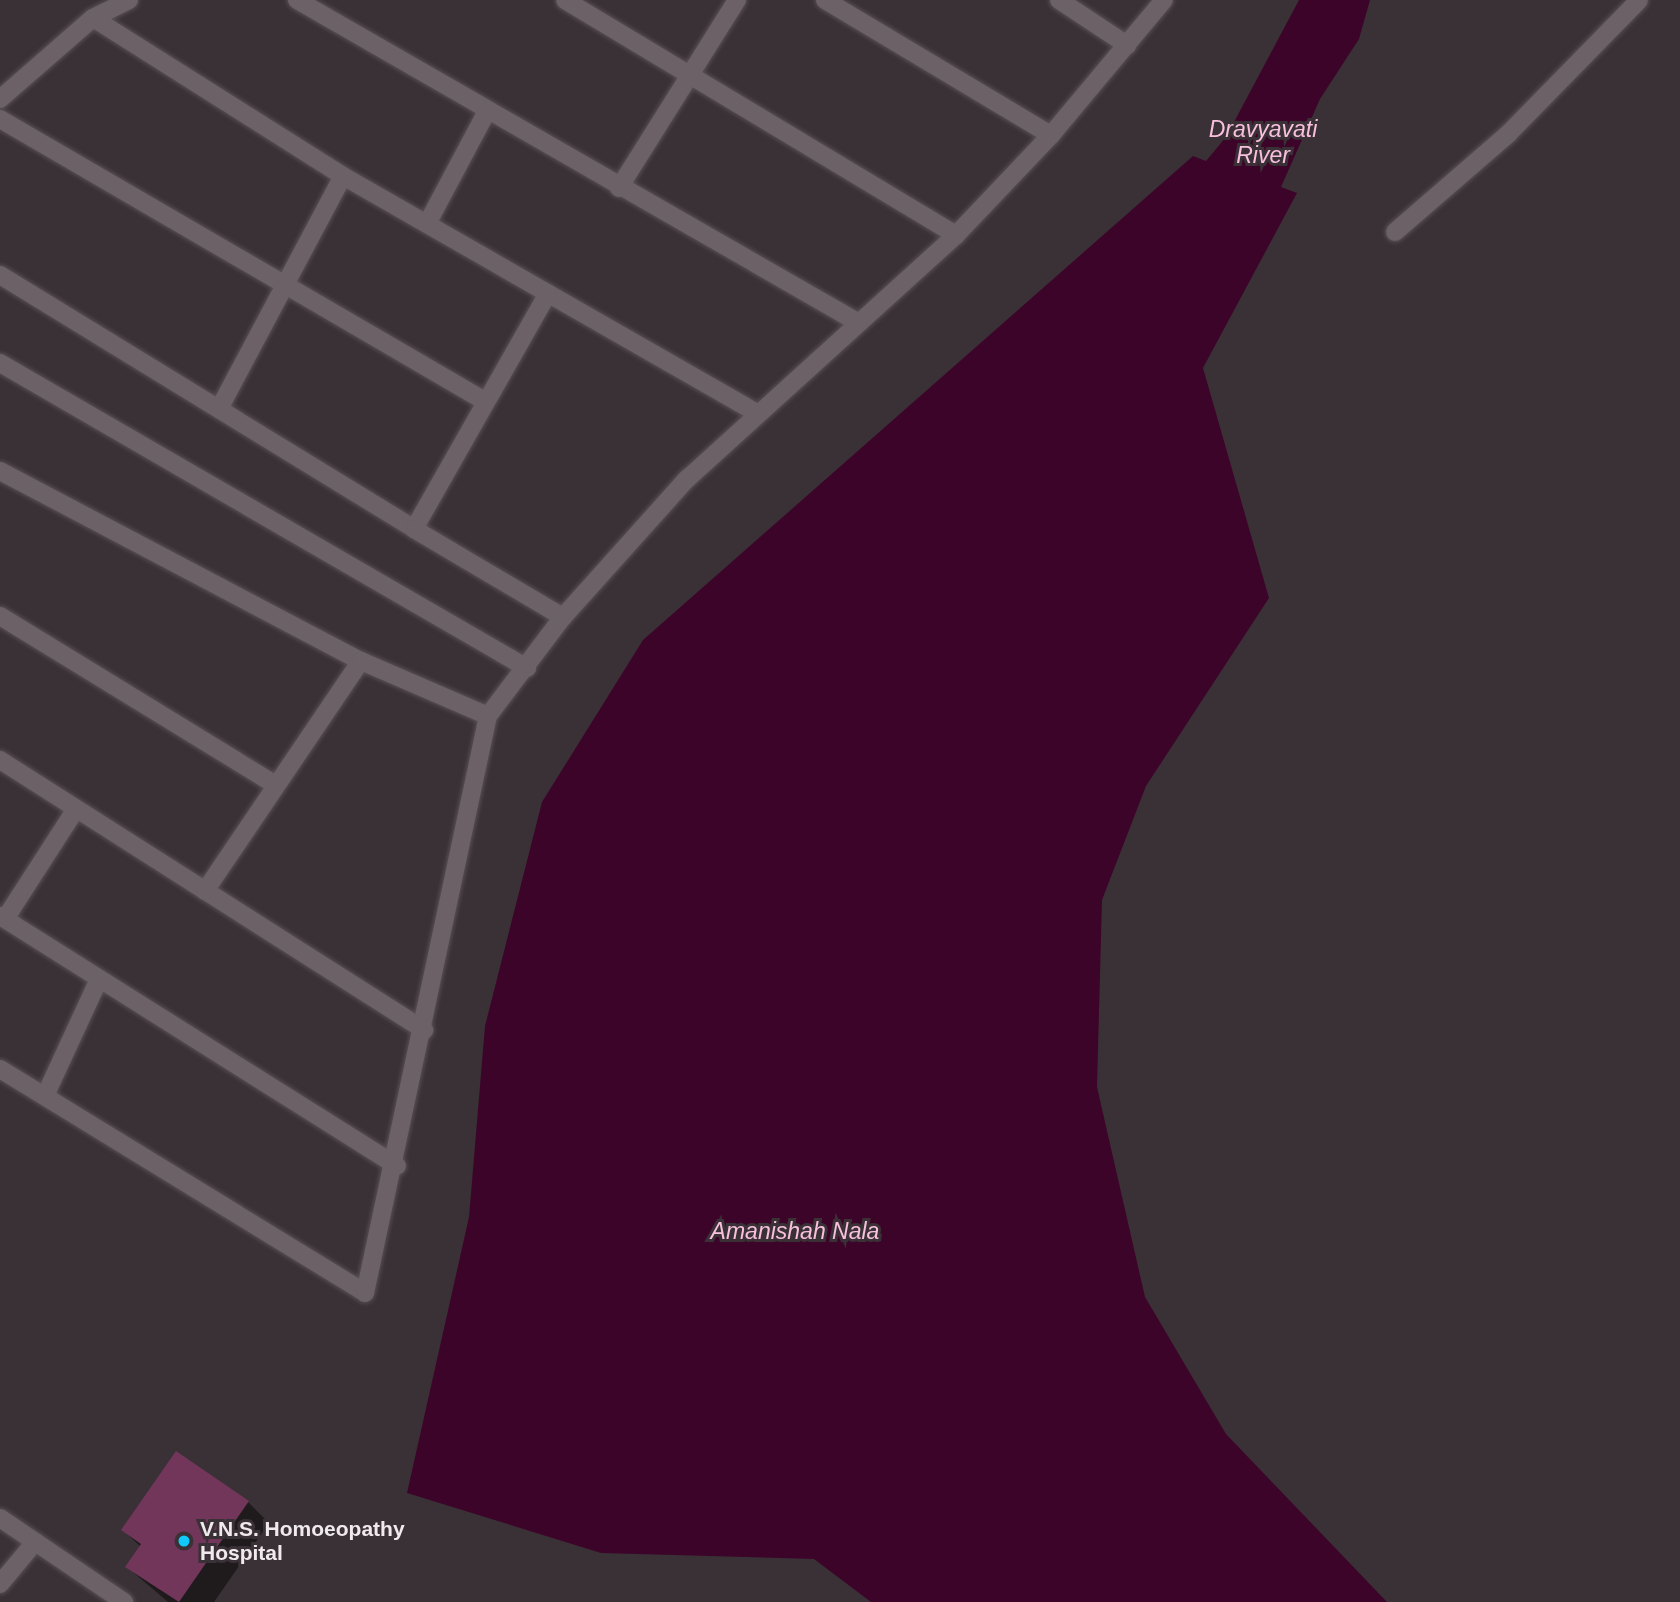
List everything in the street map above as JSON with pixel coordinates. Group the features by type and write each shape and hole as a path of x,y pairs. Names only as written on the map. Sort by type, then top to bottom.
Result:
{"street":[{"path":"0,99 93,18 129,0"},
{"path":"297,0 619,188 859,323"},
{"path":"565,0 687,78 956,235"},
{"path":"619,188 737,0"},
{"path":"825,0 1051,135"},
{"path":"1059,0 1127,44"},
{"path":"0,1069 365,1293 397,1166 488,716 527,668 563,617 687,479 956,235 1051,135 1164,0"},
{"path":"1395,232 1508,134 1639,0"},
{"path":"93,18 343,176 758,414"},
{"path":"427,224 487,111"},
{"path":"0,119 483,400"},
{"path":"219,409 343,176"},
{"path":"0,275 414,529 563,617"},
{"path":"414,529 483,400 548,293"},
{"path":"0,363 527,668"},
{"path":"0,471 361,661 488,716"},
{"path":"0,616 274,784"},
{"path":"205,891 274,784 361,661"},
{"path":"0,760 424,1030"},
{"path":"76,809 2,918 397,1166"},
{"path":"45,1097 99,979"},
{"path":"0,1518 124,1602"},
{"path":"0,1584 35,1542"}],"water":[{"name":"Amanishah Nala","path":"1299,0 1370,0 1359,39 1320,99 1281,187 1297,193 1203,368 1269,598 1146,786 1102,900 1097,1087 1145,1297 1226,1434 1387,1602 871,1602 814,1559 601,1553 407,1493 469,1217 485,1026 542,802 643,640 1193,156 1206,161 1226,137"}],"building":[{"path":"176,1451 249,1501 179,1602 125,1567 141,1544 121,1530"}],"place":[{"name":"V.N.S. Homoeopathy Hospital","path":"184,1541"}],"water label":[{"name":"Dravyavati River","path":"1263,142"}]}
